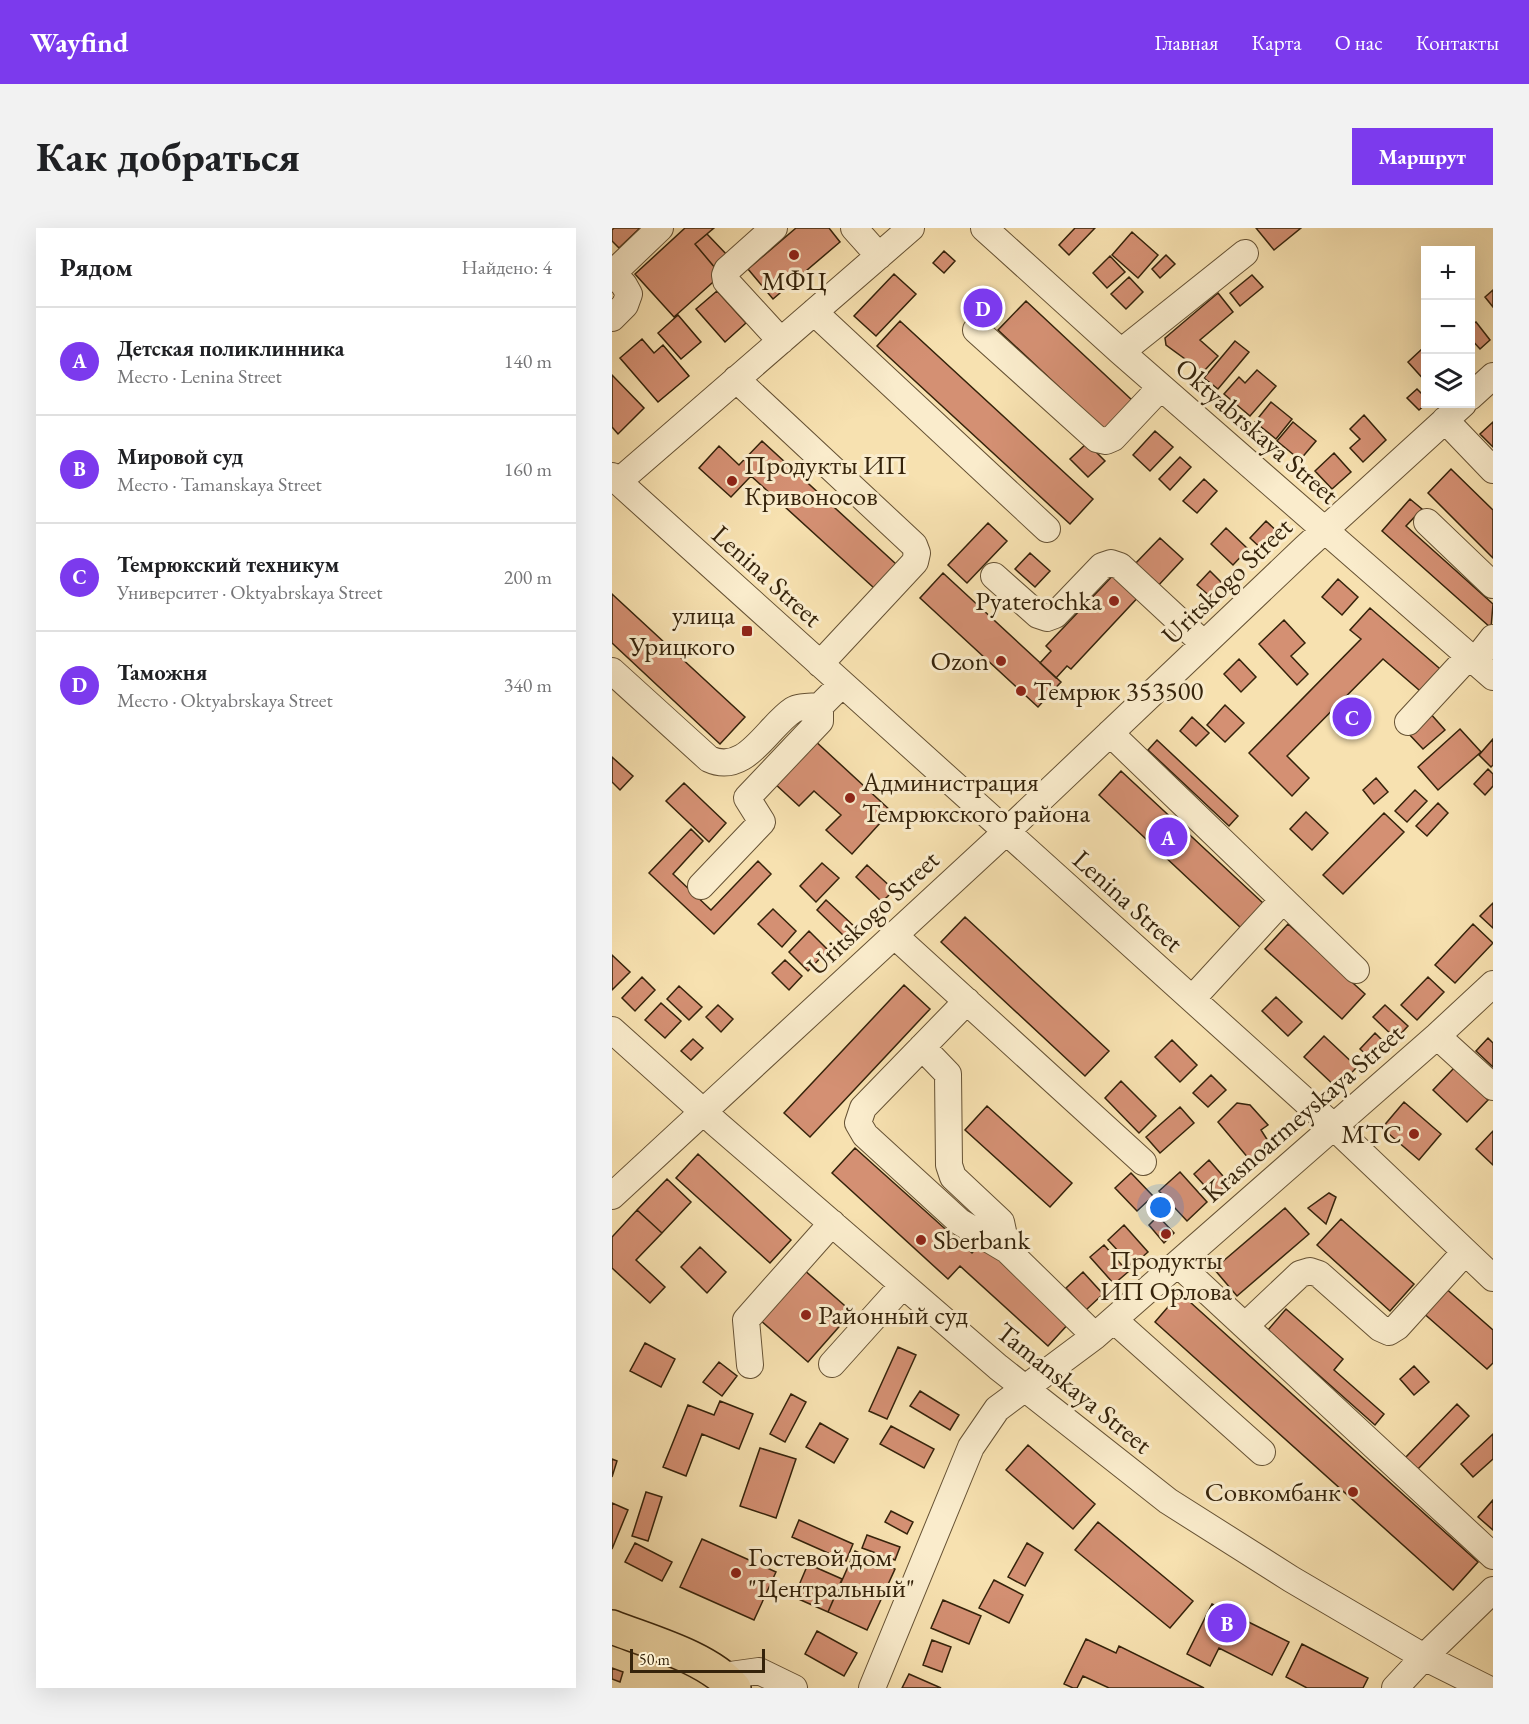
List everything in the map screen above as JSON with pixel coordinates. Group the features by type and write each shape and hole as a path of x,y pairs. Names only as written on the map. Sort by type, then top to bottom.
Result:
{"main road":[{"path":"612,1627 690,1658 729,1682"}],"street":[{"path":"612,318 625,305 629,294 612,272 660,228"},
{"path":"774,228 727,270 725,275 726,281 781,341"},
{"path":"854,228 879,256"},
{"path":"617,487 911,228"},
{"name":"Oktyabrskaya Street","path":"984,228 1121,352 1479,665"},
{"path":"1121,352 1245,253"},
{"path":"814,312 1047,529"},
{"path":"976,330 1097,439 1106,441 1113,438 1161,387"},
{"path":"1475,392 1493,376"},
{"path":"736,380 914,545 917,554 915,561 819,664"},
{"path":"1454,412 1493,470"},
{"name":"Uritskogo Street","path":"612,1196 1006,832 1325,529 1454,412"},
{"name":"Lenina Street","path":"617,487 842,684 1334,1127 1493,1278"},
{"path":"1427,522 1493,585"},
{"path":"994,576 1038,615 1047,618 1055,615 1102,566 1111,563 1120,566 1204,644"},
{"path":"1408,722 1479,665 1493,638"},
{"path":"612,671 709,759 718,763 729,763 750,752 794,709 820,706 842,684"},
{"path":"701,886 762,822 747,798 819,721 820,706"},
{"path":"1110,733 1356,970"},
{"path":"1192,999 1282,900"},
{"path":"894,935 1143,1162"},
{"name":"Krasnoarmeyskaya Street","path":"872,1688 971,1447 997,1409 1104,1328 1437,1036 1493,984"},
{"path":"967,1001 864,1108 858,1123 865,1135 960,1222 1007,1250 1262,1452"},
{"name":"Tamanskaya Street","path":"612,1030 702,1111 1025,1389 1168,1501 1291,1579 1424,1657 1486,1688"},
{"path":"1437,1036 1493,1087"},
{"path":"922,1047 948,1074 950,1171 953,1177 1001,1222 1007,1250"},
{"path":"750,1365 746,1320 832,1223"},
{"path":"1245,1326 1300,1274 1310,1271 1319,1274 1380,1329 1389,1332 1397,1327 1466,1252"},
{"path":"1178,1263 1493,1556"},
{"path":"832,1364 903,1285"},
{"path":"1395,1688 1493,1590"},
{"path":"729,1682 759,1671 794,1688"}],"building":[{"path":"614,228 640,228 619,248 612,241"},
{"path":"685,228 714,228 695,244 721,275 674,317 635,274"},
{"name":"МФЦ","path":"796,228 829,228 840,242 773,299 748,269"},
{"path":"1075,228 1095,228 1069,255 1059,245"},
{"path":"1256,228 1301,228 1274,250"},
{"path":"1132,232 1158,255 1138,278 1112,255"},
{"path":"707,234 729,257 716,269 695,244"},
{"path":"944,251 955,261 944,273 933,263"},
{"path":"1166,255 1175,264 1160,278 1152,269"},
{"path":"1110,256 1125,272 1107,288 1093,273"},
{"path":"894,274 916,294 876,336 854,316"},
{"path":"1252,275 1263,287 1240,306 1230,293"},
{"path":"1129,277 1143,292 1126,309 1111,294"},
{"path":"981,287 1004,308 985,328 962,307"},
{"path":"1493,290 1493,307 1485,297"},
{"path":"717,291 746,323 725,342 696,309"},
{"path":"1218,293 1233,312 1200,340 1218,356 1203,372 1166,345 1165,338"},
{"path":"1026,301 1133,401 1105,430 998,330"},
{"path":"678,315 701,342 681,359 658,333"},
{"path":"900,321 1093,499 1070,524 877,346"},
{"path":"1475,323 1490,340 1480,349 1475,344"},
{"path":"642,339 654,353 663,345 689,376 658,402 620,358"},
{"path":"1235,341 1249,352 1218,389 1204,378"},
{"path":"1421,350 1421,376 1408,362"},
{"path":"1257,370 1276,386 1250,416 1224,394 1239,377 1245,383"},
{"path":"612,375 644,408 618,434 612,427"},
{"path":"1417,389 1421,393 1421,408 1419,410 1407,398"},
{"path":"1271,402 1292,419 1276,439 1255,422"},
{"path":"1364,415 1386,440 1363,462 1350,448 1360,439 1350,429"},
{"path":"1293,422 1316,441 1300,460 1277,441"},
{"path":"1493,422 1493,447 1480,434"},
{"path":"1155,431 1173,447 1150,471 1133,455"},
{"path":"762,441 896,564 874,588 751,476 731,497 699,468 719,446 739,465"},
{"path":"1087,443 1105,461 1088,477 1070,459"},
{"path":"1334,453 1351,472 1332,489 1315,471"},
{"path":"1180,457 1191,467 1170,490 1159,479"},
{"path":"1451,469 1493,510 1493,558 1428,493"},
{"path":"1204,479 1217,491 1197,513 1183,501"},
{"path":"1410,499 1422,509 1406,526 1493,604 1491,628 1382,531"},
{"path":"1266,521 1281,535 1265,552 1250,538"},
{"path":"988,523 1007,541 967,583 948,565"},
{"path":"1226,528 1248,549 1233,565 1211,544"},
{"path":"1160,538 1183,559 1156,588 1133,566"},
{"path":"1030,553 1050,571 1035,587 1015,569"},
{"path":"1119,569 1143,592 1071,669 1067,666 1056,678 1040,663 1051,651 1046,646"},
{"path":"1210,571 1224,585 1212,598 1197,585"},
{"path":"943,573 1061,682 1038,707 920,598"},
{"path":"1338,579 1358,597 1342,615 1322,597"},
{"path":"612,594 745,717 720,744 612,643"},
{"path":"1370,608 1446,674 1426,696 1383,659 1287,756 1309,778 1292,796 1249,753 1361,639 1350,630"},
{"path":"1284,620 1305,643 1291,656 1308,674 1297,685 1259,644"},
{"path":"1239,659 1256,677 1241,692 1224,674"},
{"path":"1225,705 1244,723 1225,742 1207,725"},
{"path":"1429,712 1445,730 1423,749 1407,732"},
{"path":"1192,717 1209,733 1196,746 1180,731"},
{"path":"1460,729 1481,752 1438,790 1418,767"},
{"name":"Администрация Темрюкского района","path":"813,739 891,811 852,854 826,830 841,815 814,791 799,806 773,782"},
{"path":"1493,739 1493,765 1491,767 1479,755"},
{"path":"1157,740 1238,816 1229,826 1148,750"},
{"path":"612,757 633,776 620,790 612,782"},
{"path":"1488,769 1493,774 1493,786 1485,795 1474,784"},
{"path":"1121,771 1264,904 1241,928 1099,795"},
{"path":"1376,778 1388,792 1374,804 1363,790"},
{"path":"684,783 726,823 709,842 666,801"},
{"path":"1415,790 1427,801 1407,822 1395,811"},
{"path":"1438,803 1448,813 1427,836 1416,826"},
{"path":"1306,812 1328,833 1312,850 1290,829"},
{"path":"1384,813 1404,832 1343,894 1323,875"},
{"path":"691,829 703,841 673,874 711,910 758,861 771,874 714,934 649,873"},
{"path":"822,863 839,878 816,902 800,886"},
{"path":"867,865 894,890 882,902 856,877"},
{"path":"826,900 856,928 846,938 817,910"},
{"path":"1493,903 1493,928 1480,916"},
{"path":"773,909 796,931 782,947 758,924"},
{"path":"965,917 1109,1051 1085,1076 941,942"},
{"path":"1288,924 1365,994 1342,1019 1265,949"},
{"path":"1473,924 1493,943 1455,983 1435,965"},
{"path":"809,931 828,950 808,971 789,952"},
{"path":"612,955 630,972 612,990"},
{"path":"785,960 802,976 789,990 772,973"},
{"path":"642,977 655,990 635,1011 622,998"},
{"path":"1428,977 1444,992 1417,1020 1401,1005"},
{"path":"904,985 930,1009 810,1137 784,1113"},
{"path":"679,986 702,1007 689,1020 667,999"},
{"path":"1276,997 1302,1022 1288,1036 1262,1011"},
{"path":"661,1003 681,1021 665,1038 645,1020"},
{"path":"718,1005 733,1019 721,1032 706,1017"},
{"path":"1385,1005 1408,1026 1396,1039 1373,1017"},
{"path":"1375,1033 1386,1044 1371,1059 1360,1049"},
{"path":"1324,1036 1357,1067 1337,1088 1304,1057"},
{"path":"1488,1038 1493,1043 1493,1067 1476,1051"},
{"path":"693,1039 703,1048 691,1060 681,1051"},
{"path":"1172,1040 1197,1065 1180,1082 1155,1057"},
{"path":"1454,1068 1488,1100 1467,1122 1433,1090"},
{"path":"1211,1075 1226,1090 1208,1107 1193,1093"},
{"path":"1121,1081 1156,1116 1139,1133 1105,1098"},
{"path":"1404,1102 1441,1134 1419,1160 1382,1128"},
{"path":"1237,1103 1250,1105 1268,1125 1261,1130 1268,1141 1249,1159 1218,1122"},
{"path":"987,1106 1072,1183 1050,1207 965,1130"},
{"path":"1180,1107 1194,1123 1160,1153 1146,1137"},
{"path":"1493,1131 1493,1165 1476,1149"},
{"path":"855,1148 972,1253 983,1241 1071,1321 1048,1346 960,1266 948,1279 832,1173"},
{"path":"698,1154 791,1240 770,1263 676,1178"},
{"path":"1209,1160 1229,1183 1214,1196 1194,1174"},
{"path":"1180,1172 1207,1202 1187,1221 1159,1191"},
{"path":"1131,1173 1153,1196 1137,1211 1115,1188"},
{"path":"667,1179 691,1202 662,1233 637,1210"},
{"path":"1329,1193 1336,1197 1326,1224 1308,1208"},
{"path":"1285,1208 1309,1234 1237,1296 1214,1269"},
{"path":"637,1210 662,1233 636,1260 665,1287 650,1303 612,1268 612,1237"},
{"path":"1158,1216 1174,1233 1164,1243 1149,1225"},
{"path":"1341,1219 1414,1284 1390,1311 1317,1245"},
{"path":"1124,1225 1148,1252 1132,1266 1108,1240"},
{"path":"1104,1245 1128,1272 1114,1284 1090,1257"},
{"path":"700,1247 726,1272 707,1293 681,1267"},
{"name":"Районный суд","path":"803,1269 852,1312 808,1362 759,1319"},
{"path":"1083,1272 1103,1294 1086,1310 1066,1288"},
{"path":"1443,1286 1493,1330 1493,1363 1487,1369 1421,1311"},
{"path":"1180,1293 1478,1562 1453,1590 1155,1322"},
{"path":"1286,1309 1343,1359 1334,1370 1384,1414 1375,1425 1268,1330"},
{"path":"645,1343 675,1359 661,1387 630,1371"},
{"path":"898,1347 916,1355 887,1419 869,1411"},
{"path":"719,1362 737,1376 722,1396 703,1382"},
{"path":"1414,1366 1429,1382 1414,1395 1400,1379"},
{"path":"920,1391 959,1415 950,1430 910,1406"},
{"path":"791,1394 806,1402 785,1442 770,1434"},
{"path":"720,1401 753,1414 739,1449 702,1434 686,1476 663,1467 688,1405 714,1415"},
{"path":"1457,1404 1469,1416 1417,1470 1405,1458"},
{"path":"820,1423 848,1439 834,1463 806,1447"},
{"path":"891,1426 934,1449 924,1468 880,1444"},
{"path":"1493,1434 1493,1459 1473,1477 1461,1464"},
{"path":"1028,1445 1095,1504 1073,1529 1006,1470"},
{"path":"760,1448 796,1459 776,1518 740,1506"},
{"path":"612,1459 617,1461 612,1477"},
{"path":"646,1492 662,1497 648,1541 632,1536"},
{"path":"1493,1500 1493,1530 1478,1517"},
{"path":"612,1503 628,1510 612,1549"},
{"path":"891,1511 913,1522 907,1534 885,1522"},
{"path":"799,1520 853,1544 846,1561 792,1537"},
{"path":"1098,1522 1193,1601 1170,1628 1075,1550"},
{"path":"867,1535 900,1547 895,1560 862,1548"},
{"path":"702,1539 776,1572 754,1620 680,1587"},
{"path":"635,1543 672,1562 662,1581 625,1562"},
{"path":"1027,1543 1043,1553 1025,1586 1008,1577"},
{"path":"855,1551 895,1569 867,1630 828,1612"},
{"path":"808,1564 842,1579 828,1612 794,1597"},
{"path":"994,1580 1023,1595 1009,1623 979,1608"},
{"path":"943,1600 981,1616 969,1644 931,1628"},
{"path":"1212,1604 1289,1642 1272,1675 1219,1648 1210,1666 1187,1654"},
{"path":"817,1631 857,1653 844,1676 805,1654"},
{"path":"1086,1639 1116,1653 1119,1646 1204,1688 1109,1688 1083,1676 1077,1688 1073,1688 1064,1684"},
{"path":"932,1640 951,1647 942,1672 923,1665"},
{"path":"1302,1644 1368,1678 1363,1688 1307,1688 1286,1677"},
{"path":"612,1668 623,1672 620,1682 612,1679"},
{"path":"909,1674 941,1688 902,1688"}],"place":[{"name":"МФЦ","path":"794,255"},
{"name":"Таможня","path":"983,308"},
{"name":"Продукты ИП Кривоносов","path":"732,481"},
{"name":"Pyaterochka","path":"1114,601"},
{"name":"улица Урицкого","path":"747,631"},
{"name":"Ozon","path":"1001,661"},
{"name":"Темрюк 353500","path":"1021,691"},
{"name":"Темрюкский техникум","path":"1352,717"},
{"name":"Администрация Темрюкского района","path":"850,798"},
{"name":"Детская поликлинника","path":"1168,837"},
{"name":"МТС","path":"1414,1134"},
{"name":"Продукты ИП Орлова","path":"1166,1234"},
{"name":"Sberbank","path":"921,1240"},
{"name":"Районный суд","path":"806,1315"},
{"name":"Совкомбанк","path":"1353,1492"},
{"name":"Гостевой дом \"Центральный\"","path":"736,1573"},
{"name":"Мировой суд","path":"1227,1623"}]}
